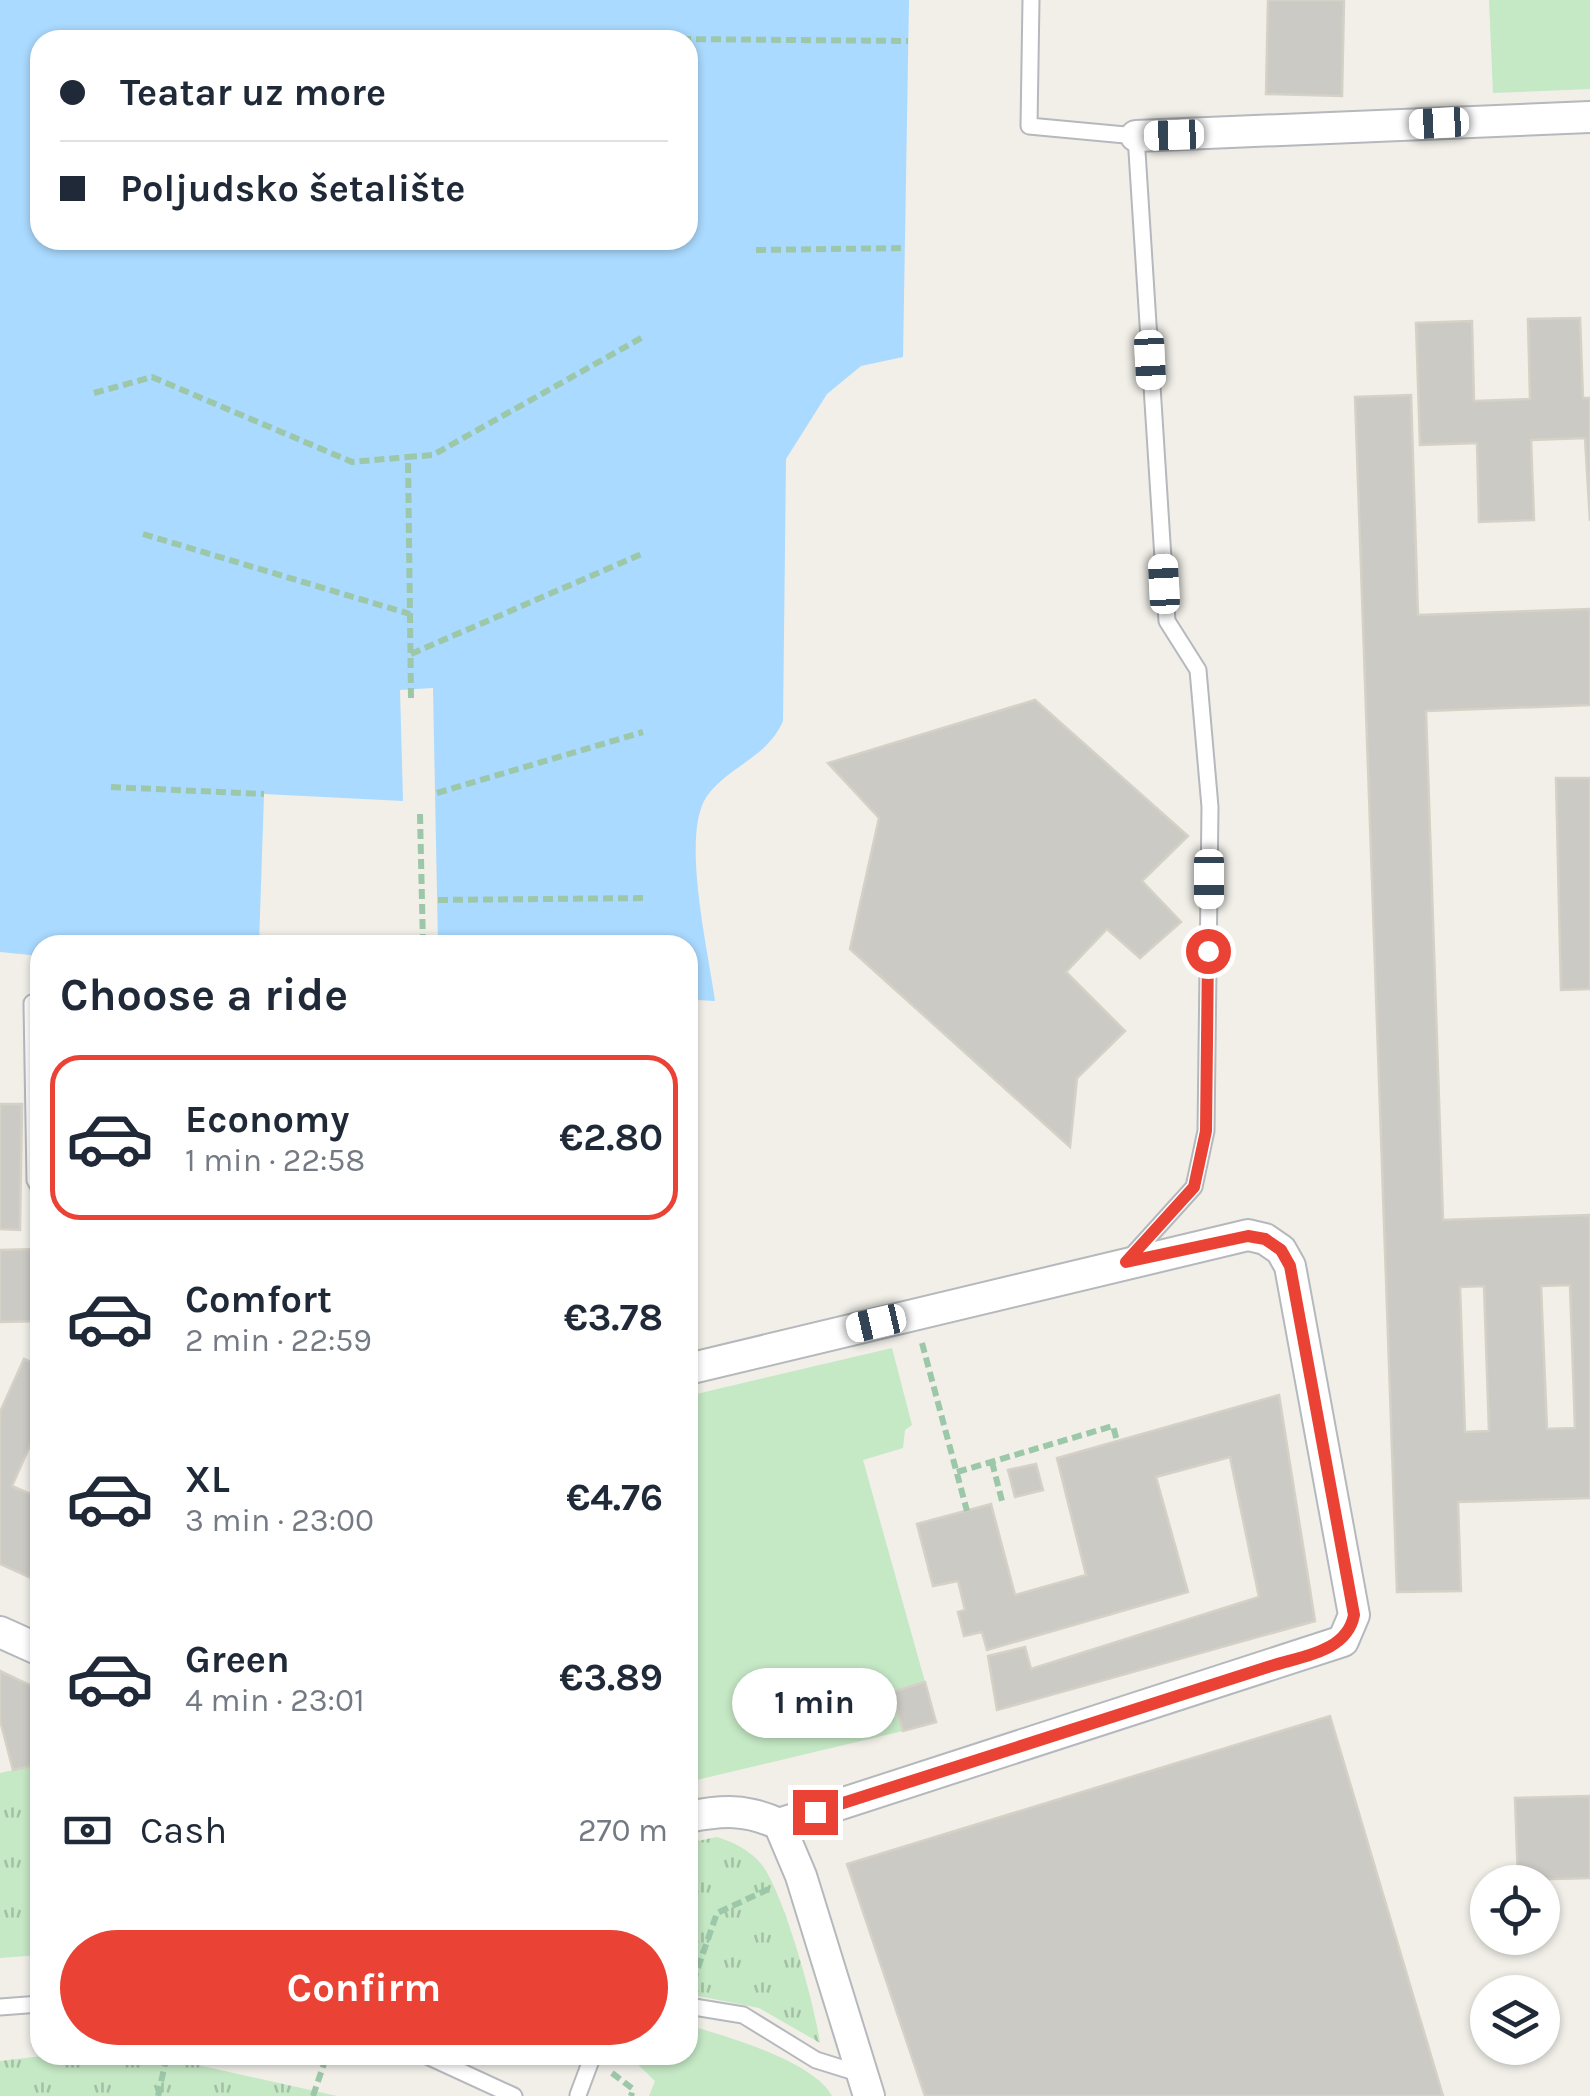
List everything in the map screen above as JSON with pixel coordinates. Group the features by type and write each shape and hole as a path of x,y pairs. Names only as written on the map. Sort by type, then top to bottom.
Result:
{"street":[{"path":"1136,136 1590,117"},
{"path":"698,1367 1126,1262 1248,1236 1265,1239 1281,1250 1290,1266 1354,1615 1343,1642 779,1824"},
{"path":"0,1632 30,1646"},
{"path":"698,1815 724,1810 753,1812 779,1824 801,1876 865,2085"}],"lane":[{"path":"1031,0 1029,126 1136,136 1166,621 1198,670 1209,845 1206,1131 1194,1187 1126,1262"},
{"path":"0,2006 30,2004"},
{"path":"698,2008 743,2015 865,2085"},
{"path":"447,2065 514,2096"},
{"path":"578,2095 589,2065"}],"path":[{"path":"698,39 908,41"},
{"path":"756,250 905,248"},
{"path":"94,392 152,377 352,462 433,455 643,337"},
{"path":"408,457 411,698"},
{"path":"142,534 410,614"},
{"path":"411,654 644,553"},
{"path":"437,792 643,732"},
{"path":"111,787 264,794"},
{"path":"420,814 423,935"},
{"path":"438,900 647,898"},
{"path":"914,1314 967,1511"},
{"path":"957,1472 1113,1426 1117,1441"},
{"path":"992,1462 1002,1501"},
{"path":"698,1968 717,1913 801,1876"},
{"path":"158,2096 165,2065"},
{"path":"314,2093 324,2065"},
{"path":"606,2068 633,2089 631,2096"}],"green space":[{"path":"1489,0 1590,0 1590,89 1493,93"},
{"path":"892,1348 912,1425 905,1430 903,1448 863,1460 925,1682 892,1692 903,1731 698,1780 698,1394"},
{"path":"30,1766 30,1956 0,1958 0,1773"},
{"path":"717,1837 736,1845 752,1855 771,1879 797,1951 820,2043 759,2008 698,1996 698,1841"},
{"path":"698,2028 788,2061 822,2083 832,2096 649,2096 655,2081 638,2065 698,2065"},
{"path":"30,2057 30,2065 198,2065 337,2096 0,2096 0,2061"}],"water":[{"path":"0,0 909,0 903,357 861,366 827,394 786,459 783,721 768,744 716,786 699,814 696,865 715,1001 698,1000 698,935 438,935 433,688 400,690 403,801 264,794 259,935 30,935 30,955 0,952"}],"building":[{"path":"1268,0 1344,0 1342,96 1266,94"},
{"path":"1580,318 1583,398 1590,398 1590,521 1585,438 1531,440 1534,520 1479,522 1477,443 1420,445 1416,323 1472,321 1474,401 1530,399 1528,319"},
{"path":"1411,395 1418,615 1590,609 1590,705 1426,711 1443,1220 1590,1215 1590,1498 1458,1502 1461,1591 1397,1592 1355,397","holes":["1570,1285 1575,1428 1547,1429 1541,1286","1484,1286 1489,1431 1465,1432 1460,1287"]},
{"path":"1035,700 1188,836 1142,881 1181,922 1140,958 1107,929 1066,972 1125,1031 1077,1078 1070,1147 850,949 879,818 828,763"},
{"path":"1556,778 1590,778 1590,989 1561,990"},
{"path":"0,1104 22,1104 20,1230 0,1229"},
{"path":"30,1249 30,1321 0,1322 0,1250"},
{"path":"24,1359 30,1362 30,1446 12,1486 30,1494 30,1578 0,1564 0,1412"},
{"path":"1279,1395 1315,1621 997,1710 988,1656 1025,1647 1031,1669 1259,1597 1230,1457 1156,1477 1188,1592 987,1650 982,1632 964,1636 958,1612 965,1610 958,1581 933,1586 917,1524 991,1504 1015,1595 1086,1575 1057,1458"},
{"path":"1036,1464 1043,1490 1015,1497 1008,1470"},
{"path":"0,1671 30,1685 30,1766 13,1770 0,1720"},
{"path":"925,1682 936,1722 903,1731 892,1692"},
{"path":"1330,1716 1443,2096 925,2096 847,1864"},
{"path":"1590,1796 1590,1878 1560,1879 1560,1865 1517,1865 1515,1798"}],"route":[{"path":"815,1812 1343,1642 1351,1629 1354,1615 1305,1340 1290,1266 1281,1250 1265,1239 1248,1236 1126,1262 1194,1187 1206,1131 1208,951"}]}
